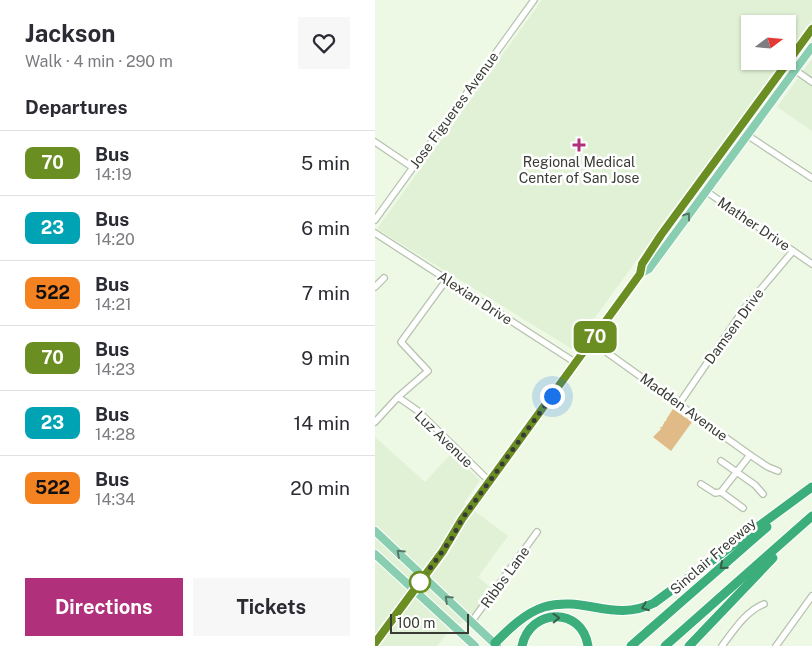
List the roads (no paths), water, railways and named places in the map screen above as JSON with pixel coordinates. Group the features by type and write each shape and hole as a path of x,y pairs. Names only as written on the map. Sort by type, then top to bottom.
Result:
{"highway":[{"path":"495,645 527,615 552,605 573,604 623,611 639,609 654,603 812,487"},
{"name":"Sinclair Freeway","path":"631,646 812,487"},
{"path":"665,646 812,517"},
{"path":"689,646 812,517"},
{"path":"522,646 526,633 535,624 547,618 555,617 568,618 579,626 587,638 588,646"}],"main road":[{"path":"796,51 812,29"},
{"path":"796,69 812,47"},
{"path":"640,274 642,264 697,185 782,70"},
{"path":"785,82 788,70"},
{"path":"375,643 452,538 462,519 489,481 640,274 649,269 795,70"},
{"path":"375,531 472,621 495,645"},
{"path":"375,554 475,646"}],"street":[{"name":"Jose Figueres Avenue","path":"375,220 534,0"},
{"path":"795,70 812,82"},
{"path":"747,134 812,178"},
{"path":"375,142 412,168"},
{"name":"Mather Drive","path":"697,185 812,264"},
{"name":"Alexian Drive","path":"375,233 576,363"},
{"name":"Damsen Drive","path":"679,404 744,309 793,250"},
{"path":"375,287 384,278"},
{"path":"375,422 398,397 428,371 401,342 447,279"},
{"name":"Madden Avenue","path":"591,341 750,455 778,471"},
{"name":"Luz Avenue","path":"398,397 418,411 489,481"},
{"path":"721,492 750,455"},
{"path":"721,461 755,485 763,494"},
{"path":"701,484 715,492 721,492 743,508"},
{"name":"Ribbs Lane","path":"472,621 537,532"},
{"path":"776,646 811,598"},
{"path":"722,646 736,627 755,608 765,604"}],"place":[{"name":"Regional Medical Center of San Jose","path":"579,145"}]}
